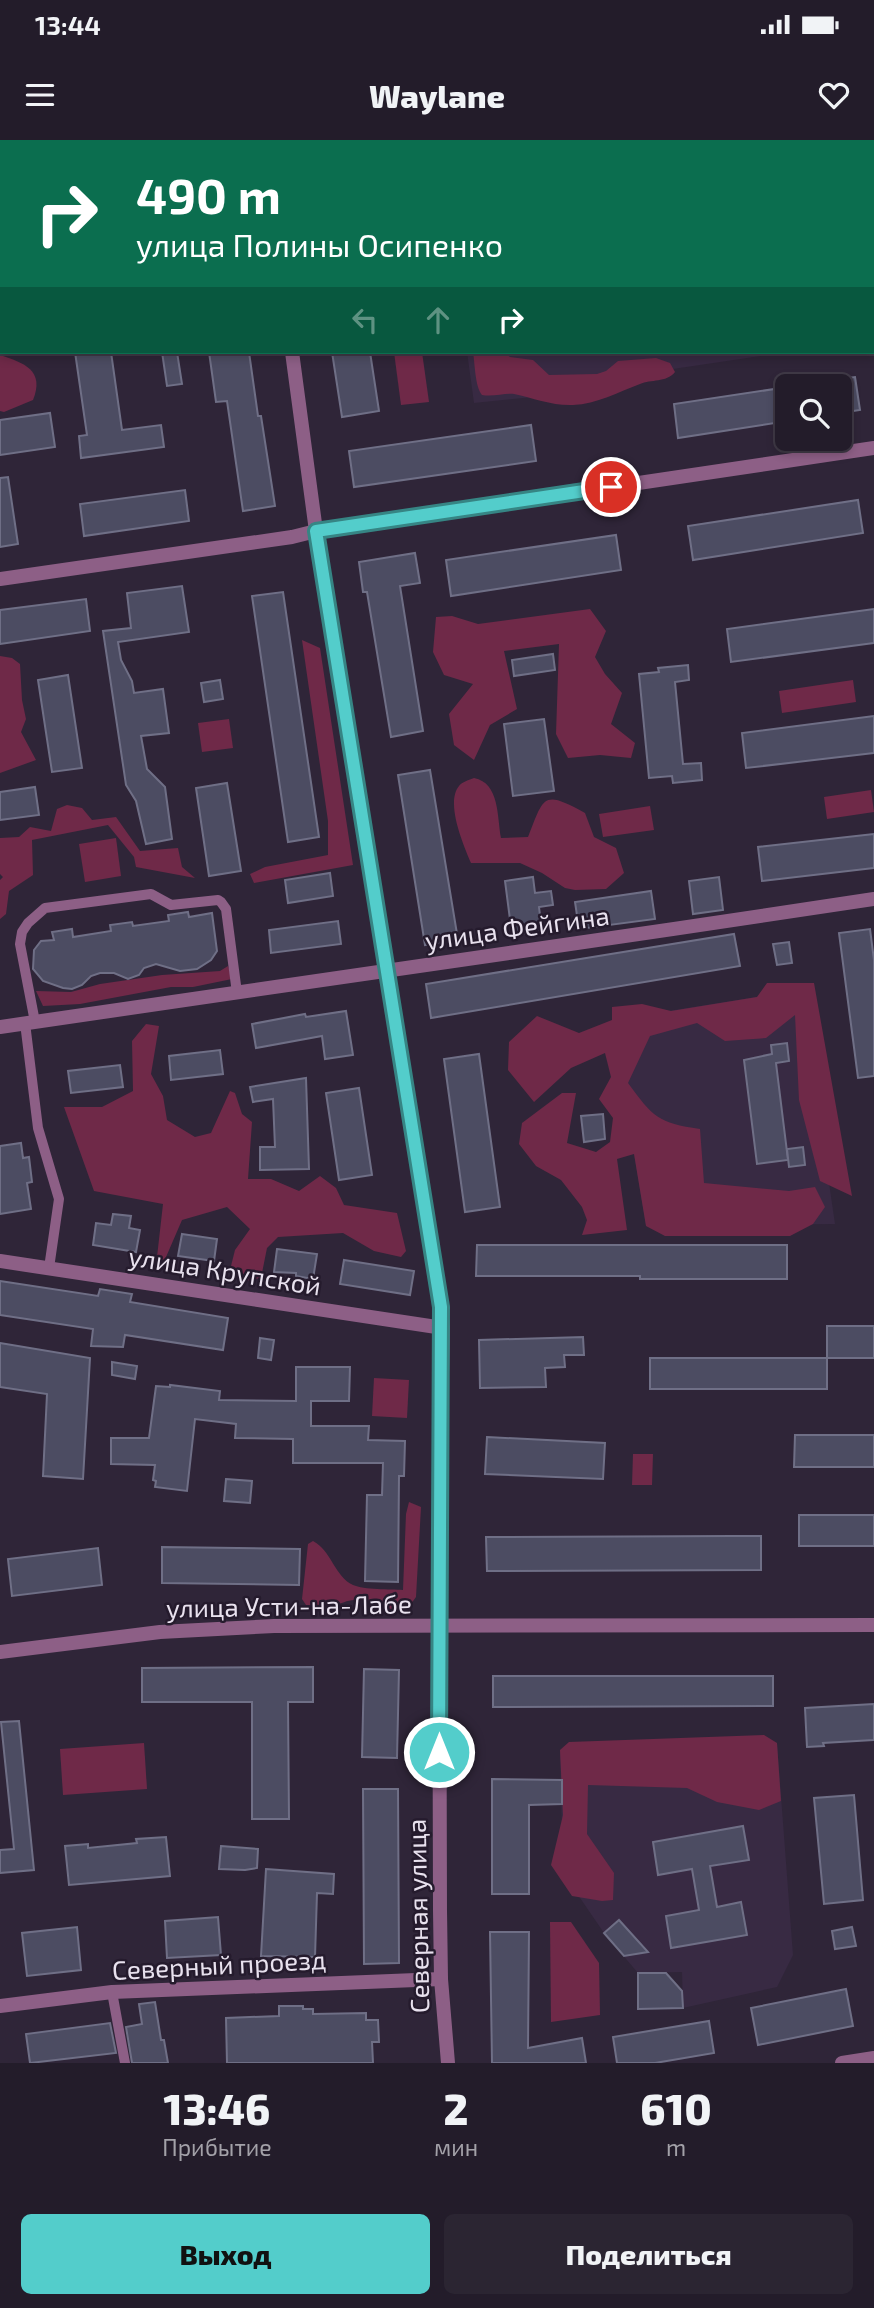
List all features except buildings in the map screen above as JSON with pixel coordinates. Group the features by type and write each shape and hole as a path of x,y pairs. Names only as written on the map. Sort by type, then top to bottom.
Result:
{"street":[{"name":"Северная улица","path":"292,354 316,531 443,1328 439,1626 441,1979 447,2063"},
{"path":"0,579 874,448"},
{"name":"улица Фейгина","path":"0,1027 386,970 474,960 874,898"},
{"name":"улица Крупской","path":"0,1261 443,1328"},
{"name":"улица Усти-на-Лабе","path":"0,1652 160,1632 274,1626 874,1625"},
{"name":"Северный проезд","path":"0,2006 112,1992 441,1979"},
{"path":"842,2063 874,2058"}],"lane":[{"path":"49,1268 59,1199 38,1128 30,1022 20,944 22,932 28,923 46,908 151,894 171,905 218,900 226,909 237,993"},
{"path":"112,1992 125,2063"}],"shaded area":[{"path":"394,354 422,354 429,402 401,405"},
{"path":"467,354 774,354 639,374 613,389 474,403"},
{"path":"473,354 506,354 533,360 549,375 597,374 606,371 618,361 656,358 670,363 675,372 667,378 644,382 607,397 573,405 514,394 482,395"},
{"path":"0,355 30,369 36,381 33,400 4,412 0,411"},
{"path":"590,609 606,631 595,657 605,674 622,693 611,724 635,743 631,758 600,755 568,758 556,734 559,644 504,651 517,709 490,725 474,760 454,745 449,714 473,684 444,675 433,652 436,617 452,616 478,624"},
{"path":"302,640 320,648 353,865 254,883 250,874 265,867 328,855 328,821"},
{"path":"0,656 12,658 20,664 26,719 21,732 36,760 0,773"},
{"path":"853,680 856,702 782,713 779,691"},
{"path":"229,719 233,748 202,752 198,723"},
{"path":"474,778 482,781 493,794 501,838 528,837 546,801 560,801 585,813 594,837 616,848 624,873 606,889 575,890 565,888 520,863 471,863 457,824 454,803 459,786"},
{"path":"871,790 874,812 827,819 824,797"},
{"path":"67,805 82,808 92,820 116,817 140,851 178,848 182,867 195,878 136,867 134,857 108,825 32,840 33,875 9,891 6,914 0,919 0,880 3,877 0,874 0,838 19,837 30,827 51,831 57,809"},
{"path":"650,806 654,830 603,837 599,814"},
{"path":"116,838 121,876 85,882 79,844"},
{"path":"228,966 232,979 80,1004 43,1006 36,991 71,992 100,984 162,975 220,971"},
{"path":"767,983 814,983 852,1196 820,1181 799,1100 795,1015 766,1038 725,1041 697,1023 650,1036 628,1083 644,1104 665,1121 700,1129 704,1183 789,1191 815,1187 825,1207 813,1224 790,1236 665,1236 646,1226 634,1154 617,1159 627,1230 582,1235 587,1220 582,1207 561,1180 536,1166 519,1144 522,1123 562,1093 576,1093 567,1143 596,1152 610,1142 613,1118 599,1099 611,1077 605,1053 571,1068 534,1102 508,1070 509,1042 537,1016 579,1033 612,1020 612,1007 642,1004 671,1011 757,997"},
{"path":"801,990 835,1224 646,1226 612,1020"},
{"path":"146,1024 159,1026 151,1074 163,1096 167,1120 195,1137 211,1133 230,1091 235,1093 242,1114 252,1122 248,1179 271,1179 299,1191 320,1176 336,1188 344,1205 397,1213 406,1251 401,1257 374,1251 343,1233 278,1237 267,1248 261,1278 245,1281 230,1270 235,1250 250,1229 227,1207 182,1220 163,1264 157,1257 163,1204 94,1191 64,1107 102,1107 133,1091 132,1041"},
{"path":"374,1378 409,1380 407,1418 372,1416"},
{"path":"633,1454 653,1454 652,1485 632,1485"},
{"path":"409,1502 421,1507 416,1597 408,1608 386,1608 355,1600 334,1605 306,1605 302,1599 308,1544 313,1541 353,1585 370,1589 403,1590 406,1514"},
{"path":"764,1735 777,1743 781,1801 759,1810 717,1802 687,1788 588,1785 587,1834 614,1873 613,1900 572,1896 551,1865 563,1815 560,1750 569,1742"},
{"path":"144,1743 147,1789 63,1795 60,1749"},
{"path":"777,1743 793,1955 777,1987 683,2008 682,1972 638,1973 604,1933 563,1873 560,1750"},
{"path":"550,1922 571,1922 599,1963 600,2015 551,2022"}],"route":[{"path":"439,1752 441,1307 316,531 611,487"}]}
